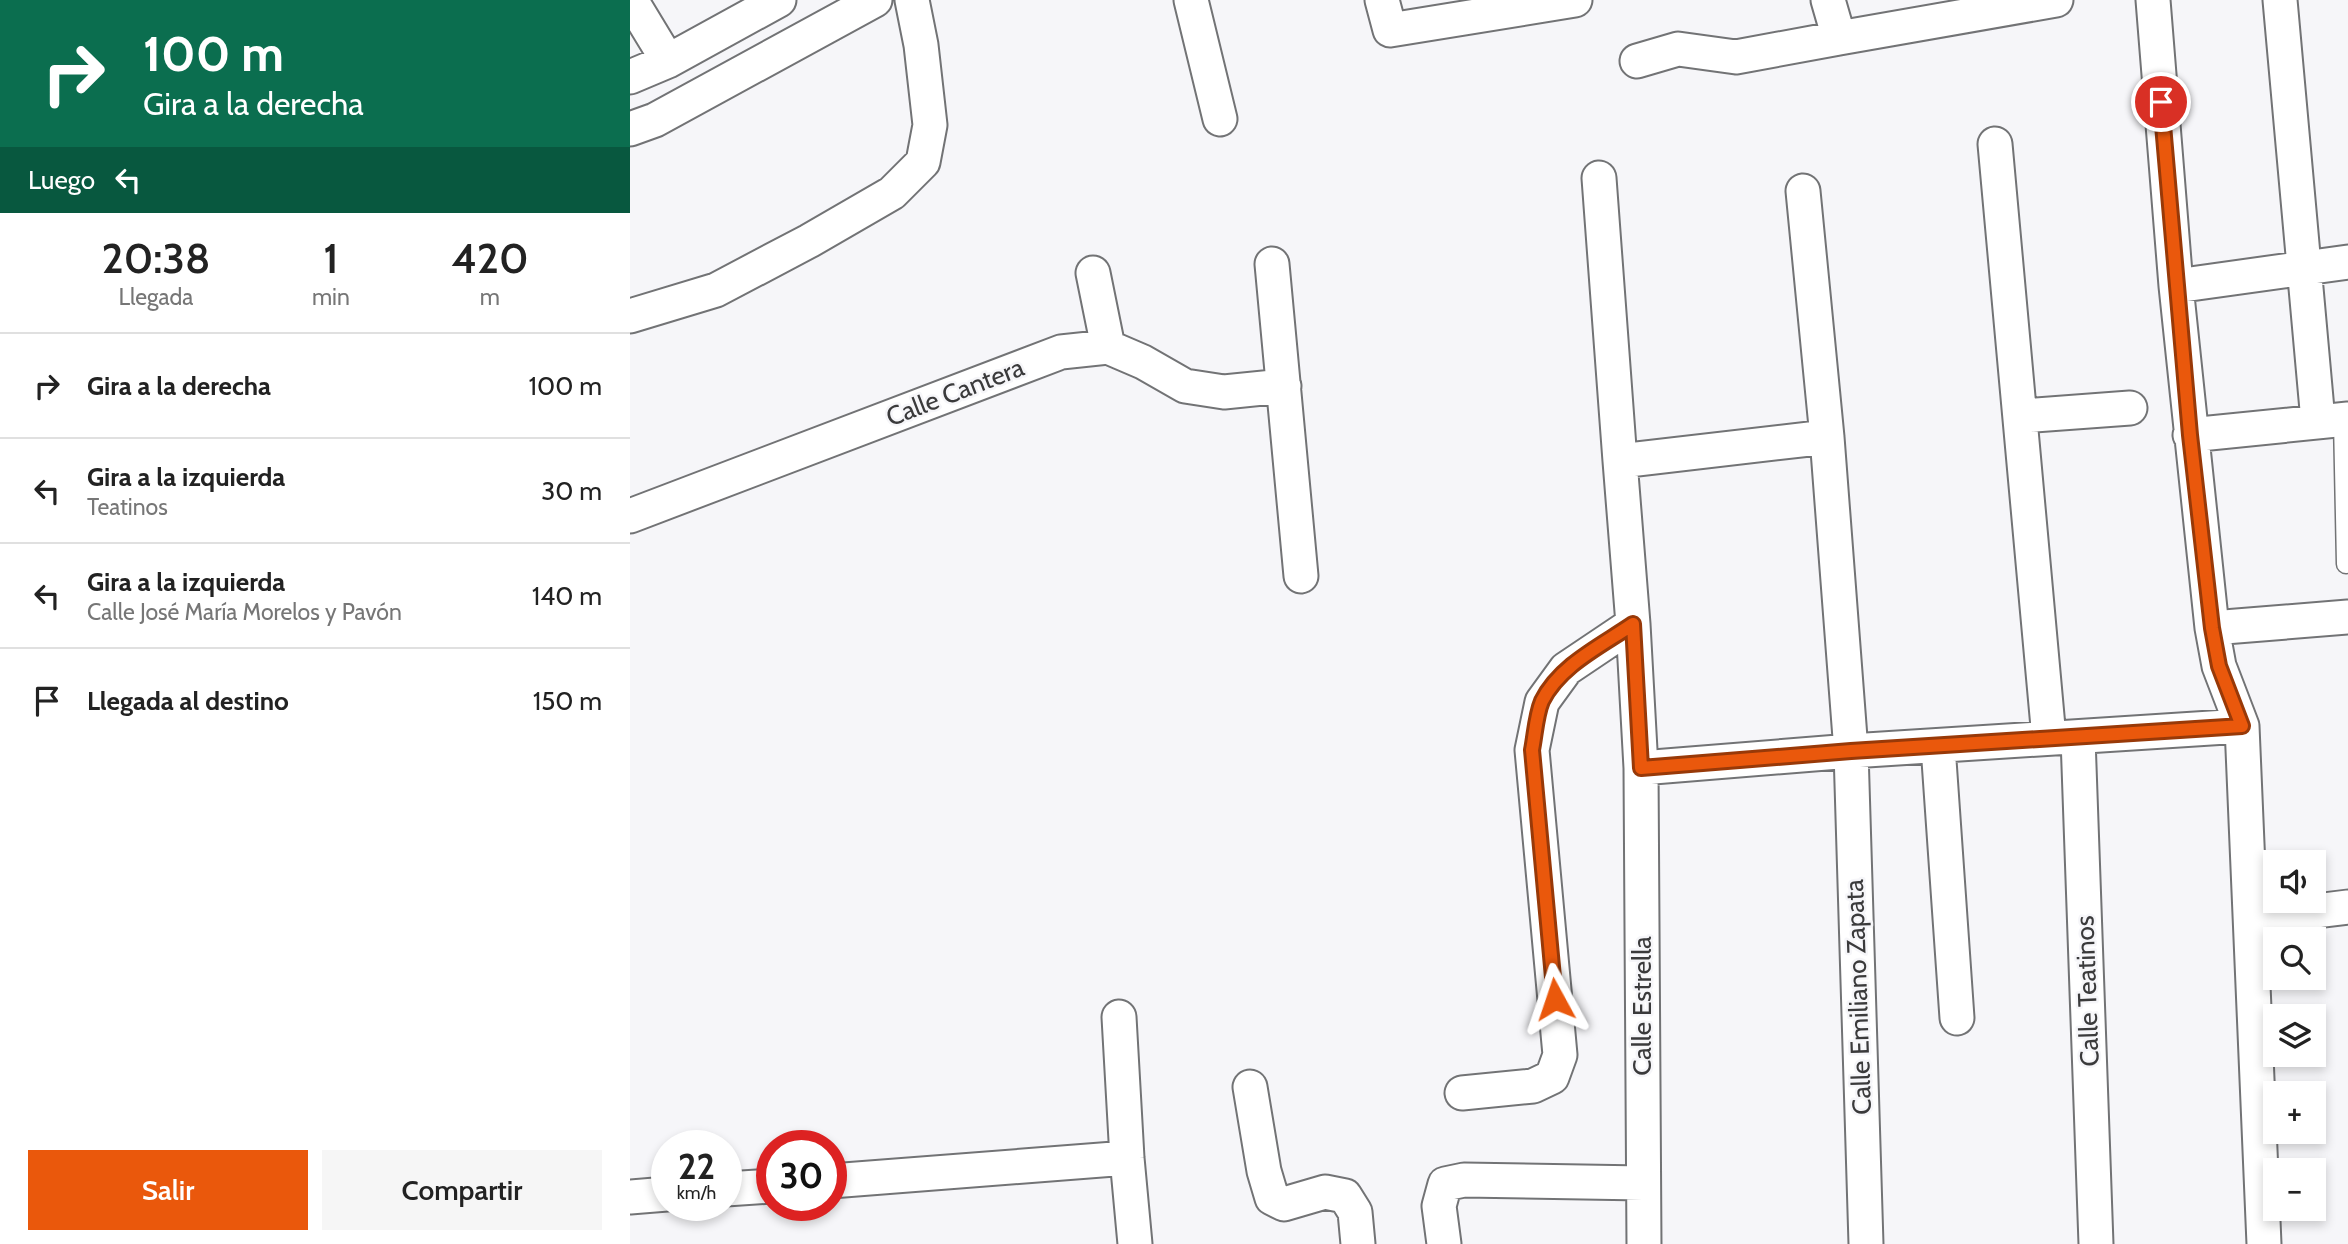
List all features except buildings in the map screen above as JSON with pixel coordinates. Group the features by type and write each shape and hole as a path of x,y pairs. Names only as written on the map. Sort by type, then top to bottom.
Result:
{"street":[{"path":"631,0 668,61"},
{"path":"630,129 655,120 874,0"},
{"path":"630,316 716,290 786,254 892,193 923,162 930,125 921,45 912,0"},
{"path":"1191,0 1220,118"},
{"path":"1386,15 1575,0"},
{"path":"1828,0 1839,38"},
{"path":"1637,61 1678,49 1736,57 2056,0"},
{"path":"2153,0 2176,286 2212,628 2219,666 2242,726 2264,1244"},
{"path":"2190,435 2336,420 2303,270 2280,0"},
{"path":"630,78 668,61 759,5"},
{"name":"Calle Teatinos","path":"1995,144 2021,416 2063,738 2096,1244"},
{"name":"Calle Estrella","path":"1599,178 1633,624 1641,768 1644,1244"},
{"name":"Calle Emiliano Zapata","path":"1803,191 1827,437 1851,751 1866,1244"},
{"path":"2176,286 2348,262"},
{"path":"1272,264 1301,576"},
{"path":"1093,273 1108,347"},
{"name":"Calle Cantera","path":"630,516 1061,352 1108,347 1143,362 1185,386 1224,392 1284,386"},
{"path":"2021,416 2130,408"},
{"path":"1620,461 1827,437"},
{"path":"2212,628 2348,617"},
{"path":"1462,1093 1533,1086 1552,1077 1560,1055 1532,750 1542,702 1566,669 1633,624"},
{"path":"1641,768 1851,751 2242,726"},
{"path":"1938,746 1957,1018"},
{"path":"2251,919 2348,907"},
{"path":"1119,1017 1135,1244"},
{"path":"1250,1087 1264,1171 1272,1198 1284,1204 1325,1192 1346,1196 1355,1212 1358,1244"},
{"path":"847,1180 1127,1158"},
{"path":"1444,1244 1439,1206 1445,1184 1464,1180 1643,1183"},
{"path":"630,1197 651,1195"}],"lane":[{"path":"2336,420 2346,564"}],"route":[{"path":"1555,999 1532,750 1542,702 1566,669 1633,624 1641,768 1851,751 2242,726 2219,666 2212,628 2190,435 2161,102"}]}
